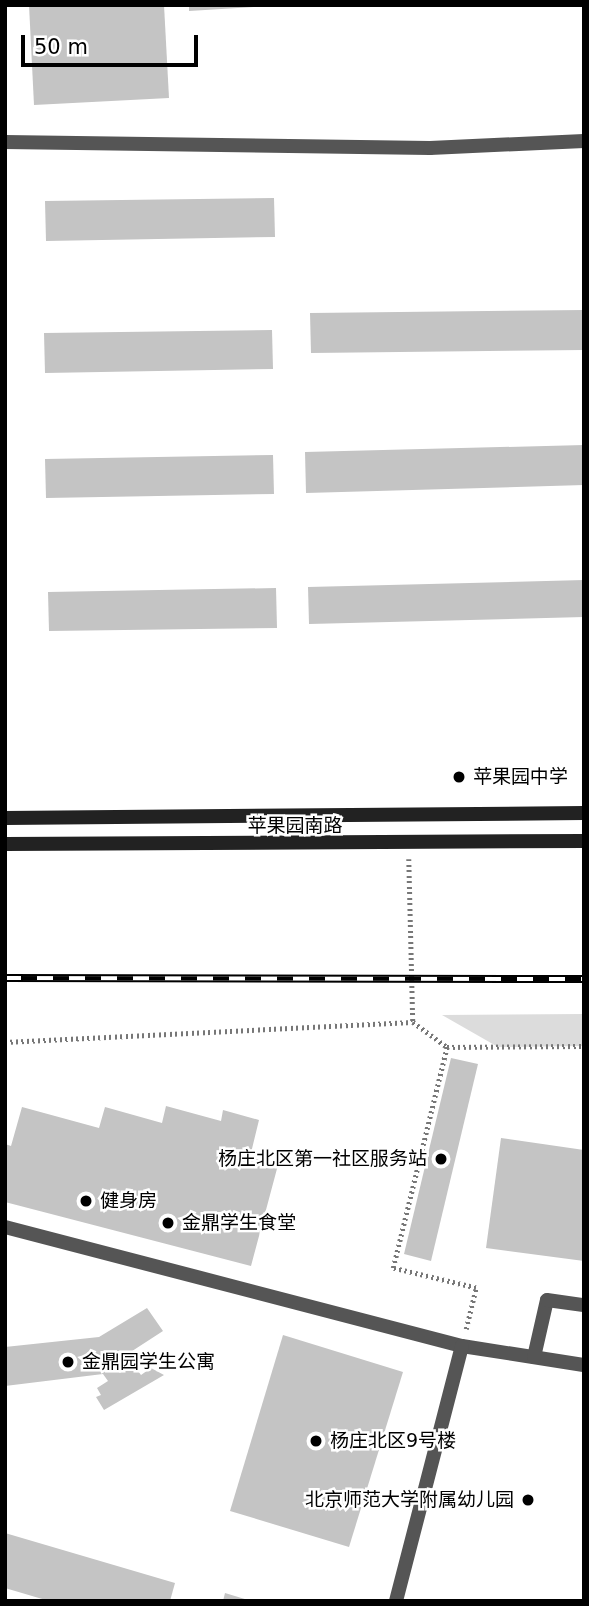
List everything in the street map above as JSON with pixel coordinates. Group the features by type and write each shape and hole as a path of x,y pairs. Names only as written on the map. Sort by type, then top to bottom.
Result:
{"main road":[{"name":"苹果园南路","path":"5,818 584,813"},
{"name":"苹果园南路","path":"5,844 584,841"}],"street":[{"path":"5,142 430,148 584,141"},
{"path":"5,1227 462,1346 584,1365"},
{"path":"534,1357 547,1300 584,1305"},
{"path":"396,1601 462,1346"}],"path":[{"path":"410,844 408,962 413,1022"},
{"path":"5,1042 413,1022 447,1047 584,1046"},
{"path":"447,1047 393,1268 476,1288 462,1346"}],"shaded area":[{"path":"584,1014 584,1046 498,1047 442,1015"}],"building":[{"path":"29,5 164,5 169,98 34,105"},
{"path":"189,5 254,5 254,7 189,11"},
{"path":"274,198 275,237 46,241 45,201"},
{"path":"584,310 584,350 311,353 310,313"},
{"path":"272,330 273,369 45,373 44,333"},
{"path":"584,445 584,485 306,493 305,452"},
{"path":"273,455 274,494 46,498 45,459"},
{"path":"584,580 584,617 309,624 308,587"},
{"path":"276,588 277,628 49,631 48,592"},
{"name":"杨庄北区第一社区服务站","path":"451,1058 478,1064 431,1261 404,1254"},
{"path":"166,1106 221,1121 223,1110 259,1120 250,1157 278,1165 251,1266 5,1202 5,1144 11,1146 22,1107 99,1128 105,1107 162,1123"},
{"path":"501,1138 584,1150 584,1261 486,1248"},
{"name":"金鼎园学生公寓","path":"147,1308 163,1331 126,1355 141,1375 151,1368 164,1375 104,1410 96,1397 101,1395 97,1388 108,1381 103,1374 5,1386 5,1347 99,1337"},
{"name":"杨庄北区9号楼","path":"283,1335 403,1372 349,1547 230,1511"},
{"path":"5,1533 175,1583 170,1601 49,1601 5,1588"},
{"path":"225,1593 248,1600 248,1601 223,1601"}],"railway":[{"path":"5,978 584,979"}],"place":[{"name":"苹果园中学","path":"459,777"},
{"name":"杨庄北区第一社区服务站","path":"441,1159"},
{"name":"健身房","path":"86,1201"},
{"name":"金鼎学生食堂","path":"168,1223"},
{"name":"金鼎园学生公寓","path":"68,1362"},
{"name":"杨庄北区9号楼","path":"316,1441"},
{"name":"北京师范大学附属幼儿园","path":"528,1500"}]}
